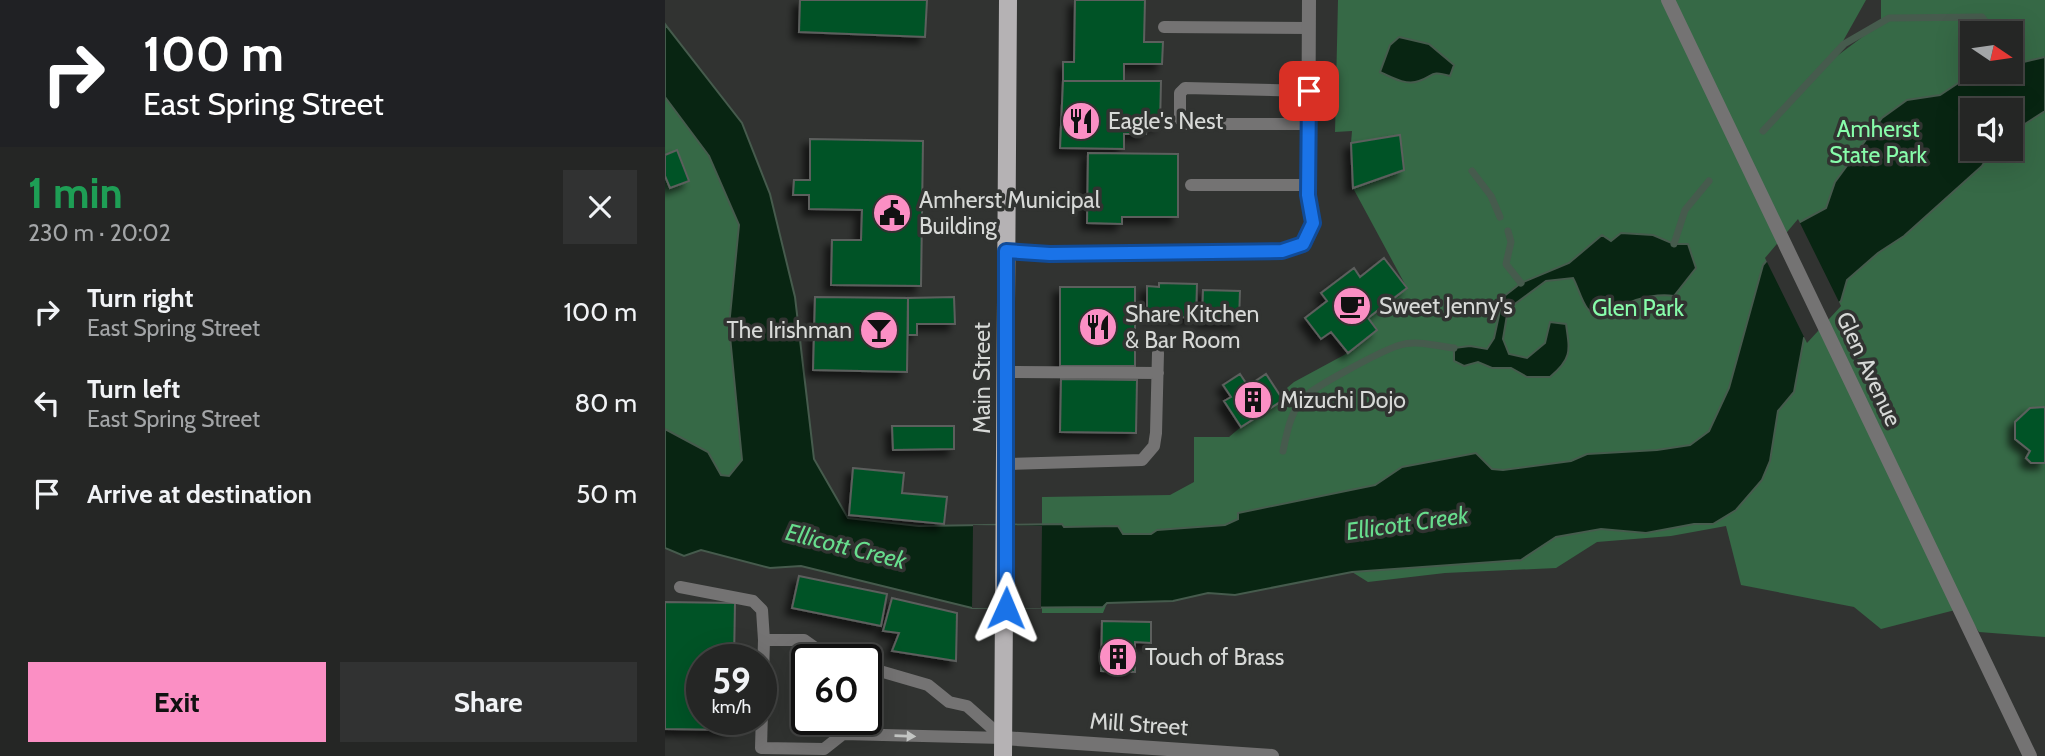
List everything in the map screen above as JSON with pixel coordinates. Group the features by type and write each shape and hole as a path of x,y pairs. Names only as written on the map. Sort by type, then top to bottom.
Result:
{"main road":[{"name":"Main Street","path":"1003,747 1007,526 1008,0"}],"street":[{"path":"1006,251 1050,254 1282,251 1303,244 1311,231 1313,209 1308,190 1309,0"},
{"name":"Glen Avenue","path":"1668,0 2030,756"},
{"name":"Mill Street","path":"1003,747 1272,756"}],"lane":[{"path":"1164,27 1309,28"},
{"path":"1309,91 1185,88 1180,93 1179,112 1185,124 1309,124"},
{"path":"1191,185 1308,190"},
{"path":"1007,464 1142,460 1154,446 1158,353"},
{"path":"1007,372 1158,373"},
{"path":"680,587 753,601 762,610 764,640 756,752 825,753 843,734 1003,747"},
{"path":"764,640 804,640 810,644"},
{"path":"882,672 928,685 949,702 967,706 1003,747"}],"green space":[{"name":"Glen Park","path":"1338,0 1866,0 1833,59 1881,23 1881,0 2045,0 2045,637 1979,632 1963,608 1881,629 1854,607 1741,585 1726,526 1671,536 1597,542 1556,568 1445,573 1368,582 1352,572 1235,595 1208,593 1173,601 1107,603 1103,613 1042,613 1042,497 1170,495 1194,482 1194,437 1229,437 1294,382 1344,355 1377,330 1368,318 1407,288 1353,188 1403,170 1400,136 1351,143 1352,131 1335,132"},
{"path":"665,97 709,156 739,225 729,326 742,460 729,477 721,475 708,452 665,429"}],"water":[{"name":"Ellicott Creek","path":"665,24 742,123 770,194 795,297 814,459 848,518 919,526 1118,526 1123,534 1151,534 1157,530 1225,525 1238,519 1238,513 1375,485 1402,467 1476,453 1492,469 1503,470 1571,461 1587,454 1657,450 1690,445 1709,431 1729,388 1763,265 1798,223 1826,208 1835,182 1882,118 1907,100 1940,95 1960,82 1960,84 2023,84 2023,62 2045,57 2045,111 2023,125 2023,98 1960,98 1960,161 1985,161 1904,236 1878,253 1847,280 1841,301 1804,338 1794,392 1778,411 1770,461 1762,480 1736,510 1713,524 1694,524 1646,533 1601,529 1556,537 1521,560 1352,572 1235,595 1208,593 1173,601 1107,603 1103,607 972,608 801,566 770,568 701,550 684,556 665,548 665,429 708,452 721,475 729,476 742,460 729,326 739,225 709,156 665,97"},
{"path":"1399,37 1429,44 1454,65 1450,76 1435,74 1409,82 1380,72 1390,45"},
{"path":"1621,233 1653,235 1674,244 1688,244 1696,268 1674,296 1660,295 1641,299 1605,316 1593,314 1587,308 1573,278 1546,281 1508,309 1503,339 1509,354 1527,358 1545,343 1550,322 1566,324 1568,354 1550,377 1527,377 1511,368 1492,368 1478,362 1464,366 1454,361 1454,348 1470,346 1487,349 1494,338 1503,297 1521,283 1569,263 1602,235 1611,241"}],"pier":[{"path":"1798,219 1841,306 1807,343 1765,258"},
{"path":"973,525 1042,526 1041,608 972,608"}],"building":[{"path":"800,0 927,0 925,37 799,32"},
{"path":"1075,0 1145,0 1144,42 1163,42 1162,64 1124,64 1124,81 1063,81 1063,62 1074,62"},
{"path":"1063,81 1161,81 1160,125 1147,125 1146,134 1124,134 1124,149 1060,148"},
{"path":"1400,135 1404,170 1353,188 1351,143"},
{"name":"Amherst Municipal Building","path":"810,139 923,141 921,286 831,285 832,240 861,240 862,210 809,209 809,195 793,195 794,180 810,180"},
{"path":"677,150 689,181 670,188 665,176 665,155"},
{"path":"1088,153 1178,154 1178,217 1122,217 1122,224 1087,223"},
{"name":"Sweet Jenny's","path":"1384,258 1407,288 1368,318 1377,330 1348,353 1331,332 1321,339 1305,318 1327,301 1321,293 1354,268 1360,277"},
{"path":"1159,283 1197,284 1196,318 1147,315 1147,286 1159,287"},
{"name":"Share Kitchen & Bar Room","path":"1060,287 1135,287 1135,366 1060,366"},
{"path":"1203,290 1240,291 1239,321 1202,320"},
{"path":"815,297 908,298 907,372 813,370"},
{"path":"954,297 955,324 917,324 917,335 908,335 908,298"},
{"name":"Mizuchi Dojo","path":"1240,374 1248,386 1266,374 1283,400 1241,427 1224,401 1231,397 1223,385"},
{"path":"1061,379 1137,380 1136,433 1060,432"},
{"path":"2045,407 2045,463 2031,463 2026,458 2030,451 2015,439 2015,422 2030,408"},
{"path":"892,426 954,426 954,449 893,450"},
{"path":"853,468 904,473 902,493 947,497 944,524 849,515"},
{"path":"799,576 887,594 881,626 792,608"},
{"path":"892,598 957,613 956,661 892,651 899,633 883,631"},
{"path":"665,602 735,603 734,644 686,644 686,729 665,729"},
{"name":"Touch of Brass","path":"1102,621 1151,622 1151,643 1135,642 1135,672 1101,671"}],"waterway":[{"path":"1763,131 1844,44 1889,18 1982,17 1985,21"},
{"path":"1472,171 1491,196 1500,217"},
{"path":"1674,244 1685,210 1709,181"},
{"path":"1508,231 1511,242 1506,264 1521,283"},
{"path":"1283,451 1297,406 1307,394 1400,345 1420,343 1454,348"}],"place":[{"name":"Eagle's Nest","path":"1081,121"},
{"name":"Amherst Municipal Building","path":"892,213"},
{"name":"Sweet Jenny's","path":"1352,306"},
{"name":"Share Kitchen & Bar Room","path":"1098,327"},
{"name":"The Irishman","path":"879,330"},
{"name":"Mizuchi Dojo","path":"1253,400"},
{"name":"Touch of Brass","path":"1118,657"}],"route":[{"path":"1006,608 1006,251 1050,254 1282,251 1303,244 1313,223 1313,209 1308,195 1309,91"}],"park label":[{"name":"Amherst State Park","path":"1878,142"}]}
